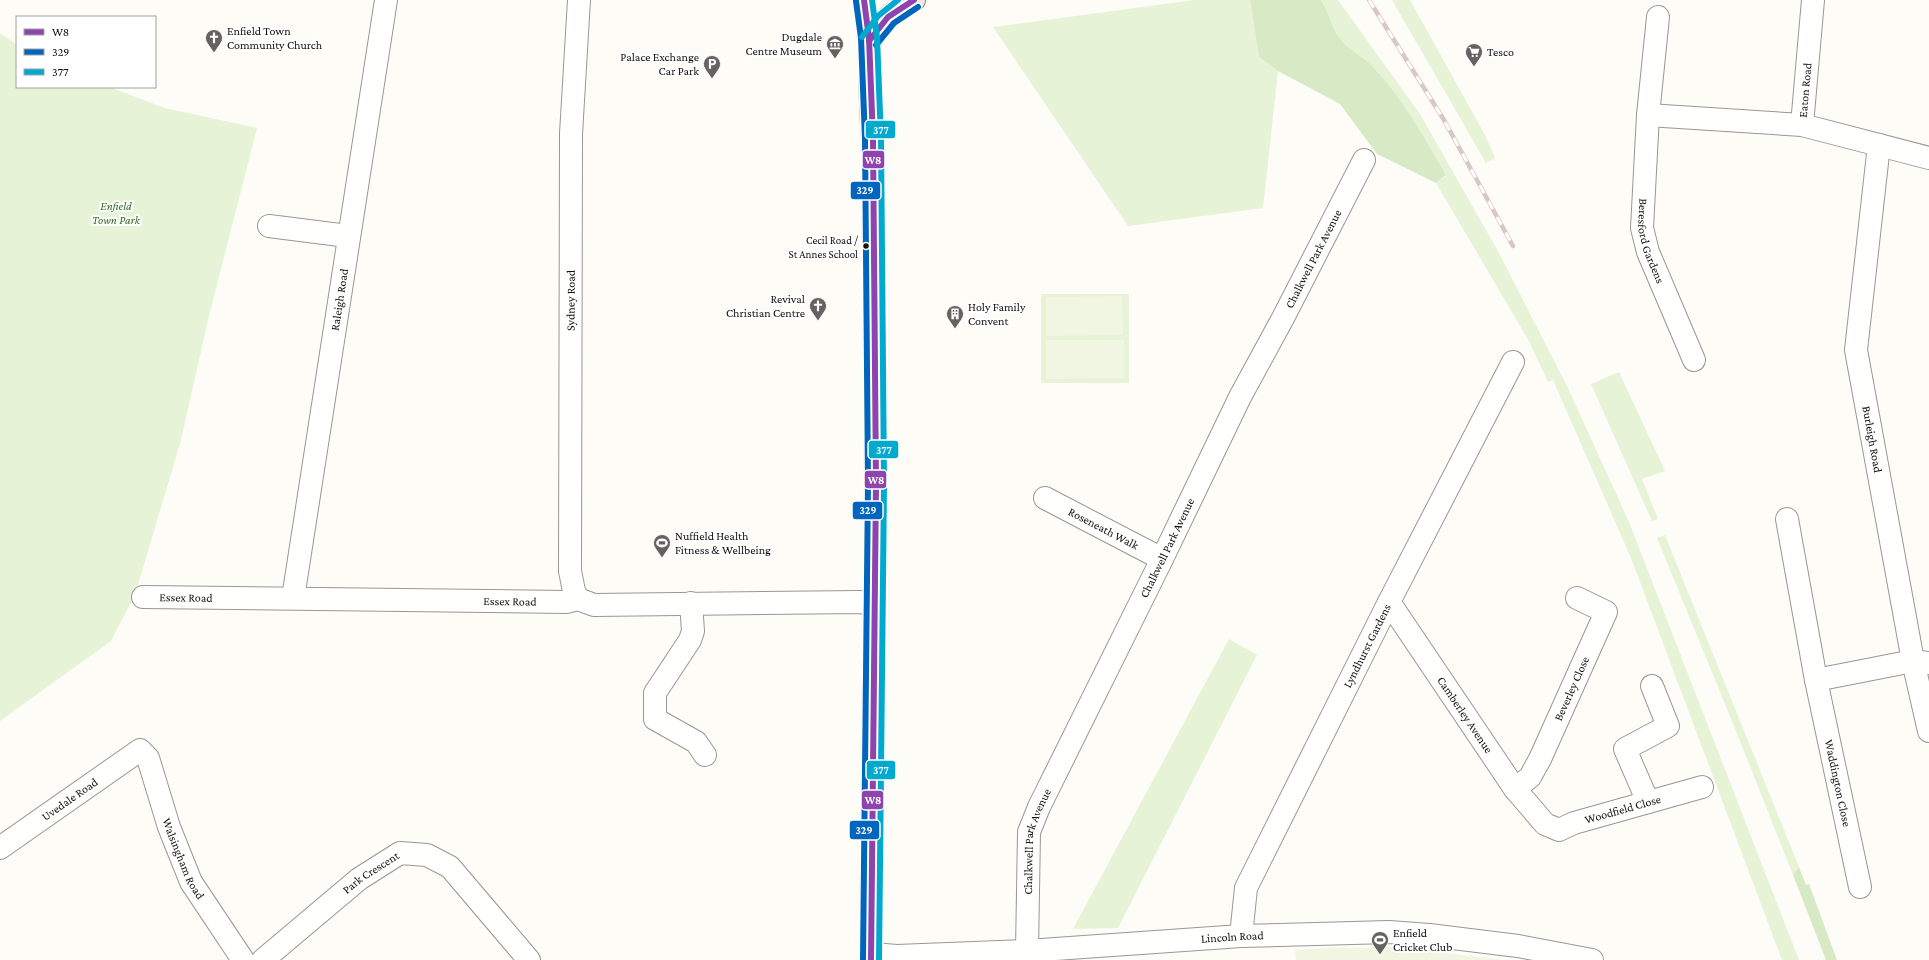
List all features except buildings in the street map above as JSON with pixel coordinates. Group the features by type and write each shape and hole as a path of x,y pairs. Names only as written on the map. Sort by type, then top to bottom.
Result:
{"main road":[{"path":"864,0 869,41 870,115 873,146 876,339 872,957"},
{"path":"869,41 877,28 888,16 914,0"}],"street":[{"name":"Raleigh Road","path":"292,598 386,0"},
{"name":"Sydney Road","path":"578,599 574,590 570,571 570,547 571,134 579,0"},
{"name":"Eaton Road","path":"1813,0 1802,125 1929,158"},
{"name":"Beresford Gardens","path":"1658,17 1648,115 1642,228 1648,252 1694,360"},
{"path":"1648,115 1802,125"},
{"name":"Burleigh Road","path":"1879,145 1856,350 1921,662 1929,731"},
{"name":"Chalkwell Park Avenue","path":"1027,951 1029,832 1039,807 1162,559 1240,397 1283,318 1364,160"},
{"path":"269,226 348,236"},
{"name":"Lyndhurst Gardens","path":"1241,936 1246,888 1389,602 1513,362"},
{"name":"Roseneath Walk","path":"1045,498 1162,559"},
{"name":"Waddington Close","path":"1787,519 1816,680 1860,887"},
{"name":"Essex Road","path":"143,597 566,602 578,599 594,605 860,602 874,605"},
{"name":"Beverley Close","path":"1515,789 1530,777 1540,759 1606,612 1577,598"},
{"name":"Camberley Avenue","path":"1389,602 1515,789 1544,824"},
{"path":"691,603 693,631 690,640 655,693 655,719 696,742 705,755"},
{"path":"1816,680 1921,662"},
{"path":"1648,802 1626,749 1668,726 1652,686"},
{"name":"Uvedale Road","path":"0,848 140,750"},
{"name":"Walsingham Road","path":"140,750 148,758 169,828 191,882 243,960"},
{"name":"Woodfield Close","path":"1544,824 1559,830 1574,823 1702,787"},
{"name":"Park Crescent","path":"263,960 359,879 400,853 427,856 450,867 529,960"},
{"name":"Lincoln Road","path":"872,957 1027,951 1241,936 1389,932 1429,935 1518,946 1592,960"}],"green space":[{"path":"1194,0 1250,0 1259,57 1278,71 1263,208 1128,226 993,27"},
{"path":"1250,0 1321,0 1338,36 1348,47 1363,58 1382,76 1412,117 1446,175 1436,183 1377,154 1340,104 1278,71 1259,57"},
{"path":"1321,0 1338,0 1420,114 1499,253 1568,388 1629,522 1799,960 1782,960 1631,558 1553,380 1548,382 1529,341 1436,183 1446,176 1421,132 1382,76 1367,61 1345,44 1338,36"},
{"path":"1392,0 1410,0 1485,135 1495,158 1486,163"},
{"name":"Enfield Town Park","path":"0,33 16,44 16,88 112,88 165,108 257,128 208,320 181,440 135,595 111,641 0,721"},
{"path":"1041,294 1129,294 1129,383 1041,383"},
{"path":"1122,296 1123,335 1046,336 1046,297"},
{"path":"1046,340 1124,340 1124,378 1046,379"},
{"path":"1619,372 1665,471 1642,479 1658,519 1652,521 1591,384"},
{"path":"1665,535 1799,867 1793,875 1657,538"},
{"path":"1229,639 1257,655 1118,928 1073,929"},
{"path":"1799,867 1806,885 1809,884 1837,960 1826,960 1793,875"},
{"name":"Enfield Cricket Club","path":"1391,947 1505,960 1296,960 1295,950"}],"railway":[{"path":"1369,0 1444,120 1513,246"}],"transit line":[{"name":"W8","path":"864,0 869,38 873,139 876,483 871,960"},
{"name":"377","path":"872,0 877,37 881,139 884,483 879,960"},
{"name":"377","path":"862,37 878,16 898,0"},
{"name":"W8","path":"869,41 888,17 914,0"},
{"name":"329","path":"856,1 861,38 865,139 868,483 863,960"},
{"name":"329","path":"876,45 894,23 918,7"}],"place":[{"name":"Enfield Town Community Church","path":"214,53"},
{"name":"Dugdale Centre Museum","path":"835,59"},
{"name":"Tesco","path":"1474,67"},
{"name":"Palace Exchange Car Park","path":"712,79"},
{"name":"Cecil Road / St Annes School","path":"866,246"},
{"name":"Revival Christian Centre","path":"818,321"},
{"name":"Holy Family Convent","path":"955,329"},
{"name":"Nuffield Health Fitness & Wellbeing","path":"662,558"},
{"name":"Enfield Cricket Club","path":"1380,955"}]}
